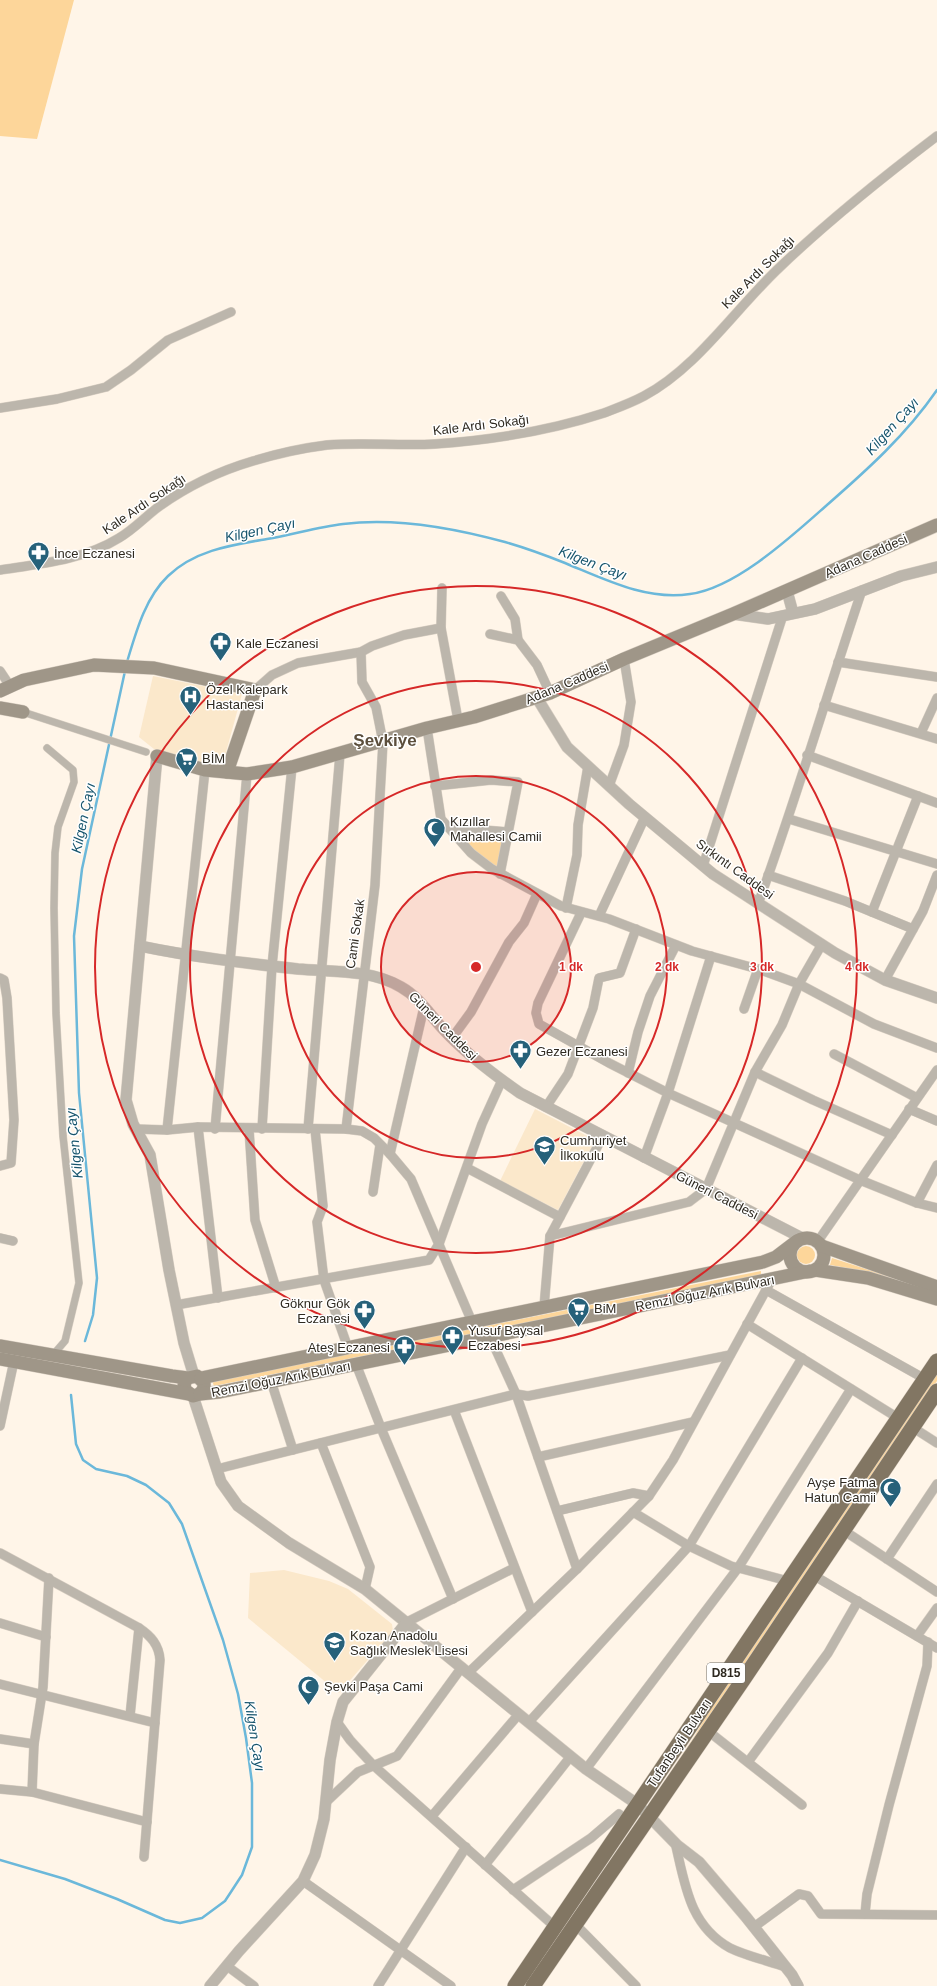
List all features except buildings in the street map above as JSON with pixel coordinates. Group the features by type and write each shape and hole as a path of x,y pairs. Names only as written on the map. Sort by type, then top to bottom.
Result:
{"highway":[{"name":"Tufanbeyli Bulvarı","path":"514,1986 937,1361"},
{"name":"Tufanbeyli Bulvarı","path":"533,1986 814,1575 937,1391"}],"main road":[{"path":"691,631 732,608 937,517"},
{"name":"Adana Caddesi","path":"152,754 205,770 247,774 292,767 537,698 624,659 787,591 937,525"},
{"path":"5,688 24,680 94,666 154,668 255,690 227,772"},
{"path":"0,708 23,712"},
{"name":"Güneri Caddesi","path":"799,1239 813,1238 820,1244 937,1286"},
{"path":"799,1239 790,1250 791,1262 799,1270 868,1278 937,1299"},
{"name":"Remzi Oğuz Arık Bulvarı","path":"0,1346 51,1356 194,1377 348,1348 763,1262 776,1257 799,1239"},
{"path":"812,1271 823,1262 824,1256 820,1244"},
{"name":"Remzi Oğuz Arık Bulvarı","path":"0,1359 194,1395 271,1382 490,1337 769,1284 812,1271"},
{"path":"194,1377 184,1387 194,1395"}],"street":[{"name":"Kale Ardı Sokağı","path":"0,570 64,559 102,547 118,539 155,510 187,489 225,470 255,460 325,446 432,444 507,437 604,413 644,396 686,365 773,273 820,230 875,183 937,136"},
{"path":"0,408 57,399 106,387 132,370 168,340 231,312"},
{"path":"733,614 768,619 815,609 901,576 937,567"},
{"path":"442,588 441,628 458,720"},
{"path":"758,904 789,819 807,755 862,590"},
{"path":"703,866 788,614 787,591"},
{"path":"501,596 515,619 518,640 537,665 550,693"},
{"path":"255,690 272,676 298,663 361,652 372,646 404,635 441,628"},
{"path":"490,634 518,640"},
{"name":"Cami Sokak","path":"346,1129 363,974 375,885 383,742 376,707 362,682 361,652"},
{"path":"609,786 624,744 631,702 624,659"},
{"path":"838,662 937,677"},
{"path":"0,671 5,688"},
{"name":"Sırkıntı Caddesi","path":"537,698 567,747 644,817 703,866 758,904 822,944 885,980 937,998"},
{"path":"921,733 937,698"},
{"path":"824,705 937,739"},
{"path":"23,712 152,754 140,946 126,1100 136,1129 150,1155 176,1305 184,1343 194,1377"},
{"path":"427,728 441,819 471,853 500,874 566,908 599,916 676,945 758,969 799,984 874,1024 937,1048"},
{"path":"47,748 72,770 74,782 58,827 55,853 54,908 56,1013 62,1121 67,1183 79,1283 65,1341 51,1356"},
{"path":"340,754 321,971 312,1129 322,1196 322,1206 317,1222 324,1280 348,1348"},
{"path":"807,755 937,803"},
{"path":"566,908 577,855 578,825 588,766"},
{"path":"262,1129 272,966 292,767"},
{"path":"167,1130 184,956 205,770"},
{"path":"215,1129 247,774"},
{"path":"435,786 491,780 518,782 500,874"},
{"path":"872,912 918,796"},
{"path":"599,916 644,817"},
{"path":"789,819 937,864"},
{"path":"447,827 508,832"},
{"path":"885,980 923,911 937,875"},
{"path":"768,876 845,901 913,929"},
{"path":"452,1038 471,1012 509,942 524,923 538,894"},
{"path":"581,912 538,1003 536,1013 539,1024 628,1073 668,1093 860,1180 917,1203 937,1208"},
{"path":"546,1107 568,1074 593,1008 599,978 620,973 636,929"},
{"path":"550,1236 689,1202 706,1189 755,1072 782,1025 799,984 822,944"},
{"path":"628,1073 638,1032 650,996 676,945"},
{"name":"Güneri Caddesi","path":"140,946 184,956 378,976 399,986 413,995 452,1038 502,1080 546,1107 706,1189 799,1239"},
{"path":"644,1158 668,1093 711,956"},
{"path":"744,1009 758,969"},
{"path":"0,978 4,980 7,998 14,1120 11,1163 0,1166"},
{"path":"390,1154 424,1007"},
{"path":"834,1054 917,1098"},
{"path":"820,1244 860,1180 937,1070"},
{"path":"755,1072 892,1135"},
{"path":"176,1305 324,1280 428,1260 439,1244 482,1124 502,1080"},
{"path":"909,1109 937,1121"},
{"path":"136,1129 167,1130 198,1127 215,1129 346,1129 362,1131 390,1154 411,1179 472,1322"},
{"path":"198,1127 218,1298"},
{"path":"249,1129 255,1220 276,1288"},
{"path":"544,1307 550,1236 603,1136"},
{"path":"373,1192 380,1145"},
{"path":"917,1203 937,1165"},
{"path":"467,1168 560,1217"},
{"path":"0,1238 13,1241"},
{"path":"325,1803 358,1772 397,1756 465,1670 532,1612 649,1496 673,1460 769,1284 925,1379"},
{"path":"747,1324 898,1418"},
{"path":"490,1337 516,1394 577,1568"},
{"path":"217,1469 516,1394 528,1396 730,1355"},
{"path":"529,1722 689,1546 802,1358"},
{"path":"0,1426 14,1362"},
{"path":"356,1364 381,1428 453,1599"},
{"path":"271,1382 293,1450"},
{"path":"586,1769 738,1568 852,1389"},
{"path":"194,1395 221,1482 238,1506 290,1543 365,1589 586,1769 637,1804 675,1842 699,1862 754,1927 798,1986"},
{"path":"454,1410 532,1612"},
{"path":"538,1457 693,1422"},
{"path":"912,1427 937,1443"},
{"path":"321,1443 370,1566 365,1589"},
{"path":"887,1559 937,1484"},
{"path":"557,1511 633,1492 649,1496"},
{"path":"633,1512 689,1546 738,1568 788,1581"},
{"path":"843,1530 937,1592"},
{"path":"0,1553 139,1628 152,1639 160,1654 148,1822 144,1857"},
{"path":"210,1986 302,1881 315,1855 324,1819 337,1722 342,1702 407,1622 514,1568"},
{"path":"814,1575 937,1648"},
{"path":"32,1792 34,1744 42,1696 48,1578"},
{"path":"748,1762 828,1653 858,1601"},
{"path":"917,1636 937,1608"},
{"path":"0,1623 46,1637"},
{"path":"130,1716 139,1628"},
{"path":"865,1914 867,1894 889,1805 927,1666 928,1642"},
{"path":"0,1684 42,1696 155,1723"},
{"path":"432,1816 519,1714"},
{"path":"337,1722 350,1740 373,1765 554,1926"},
{"path":"708,1731 802,1805"},
{"path":"0,1738 34,1744"},
{"path":"485,1865 571,1756"},
{"path":"0,1789 32,1792 148,1822"},
{"path":"513,1890 592,1838 619,1814 626,1821"},
{"path":"675,1842 688,1897 703,1926 730,1948 786,1968"},
{"path":"378,1986 466,1848"},
{"path":"302,1881 451,1986"},
{"path":"754,1927 799,1894 808,1896 821,1914 937,1915"},
{"path":"575,1924 636,1986"},
{"path":"226,1966 254,1986"}],"shaded area":[{"path":"0,0 74,0 37,139 0,136"},
{"name":"Özel Kalepark Hastanesi","path":"153,676 242,694 223,763 199,763 154,749 139,737"},
{"path":"455,830 504,835 499,867 484,861"},
{"name":"Cumhuriyet İlkokulu","path":"535,1109 595,1140 558,1210 500,1181"},
{"path":"806,1246 812,1249 815,1255 812,1261 806,1264 800,1261 797,1255 800,1249"},
{"path":"832,1258 937,1292 863,1271 830,1265"},
{"path":"761,1271 761,1275 214,1386 212,1381"},
{"path":"937,1370 937,1381 649,1807 648,1806 694,1737 720,1692"},
{"name":"Kozan Anadolu Sağlık Meslek Lisesi","path":"284,1570 329,1581 348,1589 392,1624 393,1631 339,1693 248,1618 250,1573"}],"waterway":[{"name":"Kilgen Çayı","path":"127,662 142,616 153,594 168,576 179,567 202,554 227,546 343,524 384,522 445,528 505,542 558,560 610,582 642,591 674,595 690,594 708,590 726,582 763,559 857,479 899,437 937,390"},
{"name":"Kilgen Çayı","path":"85,1341 93,1315 97,1278 79,1093 74,936 82,869 125,671"},
{"name":"Kilgen Çayı","path":"0,1860 65,1879 117,1899 165,1920 180,1923 202,1918 225,1901 242,1875 252,1847 252,1783 238,1694 223,1640 182,1524 169,1503 146,1485 127,1476 96,1469 83,1460 76,1444 71,1395"}],"place":[{"name":"İnce Eczanesi","path":"38,572"},
{"name":"Kale Eczanesi","path":"221,662"},
{"name":"Özel Kalepark Hastanesi","path":"190,716"},
{"name":"BİM","path":"187,778"},
{"name":"Kızıllar Mahallesi Camii","path":"435,848"},
{"name":"Gezer Eczanesi","path":"521,1070"},
{"name":"Cumhuriyet İlkokulu","path":"544,1166"},
{"name":"BiM","path":"578,1328"},
{"name":"Göknur Gök Eczanesi","path":"365,1330"},
{"name":"Yusuf Baysal Eczabesi","path":"452,1356"},
{"name":"Ateş Eczanesi","path":"405,1366"},
{"name":"Ayşe Fatma Hatun Camii","path":"891,1508"},
{"name":"Kozan Anadolu Sağlık Meslek Lisesi","path":"334,1662"},
{"name":"Şevki Paşa Cami","path":"308,1706"}],"district":[{"name":"Şevkiye","path":"385,740"}]}
